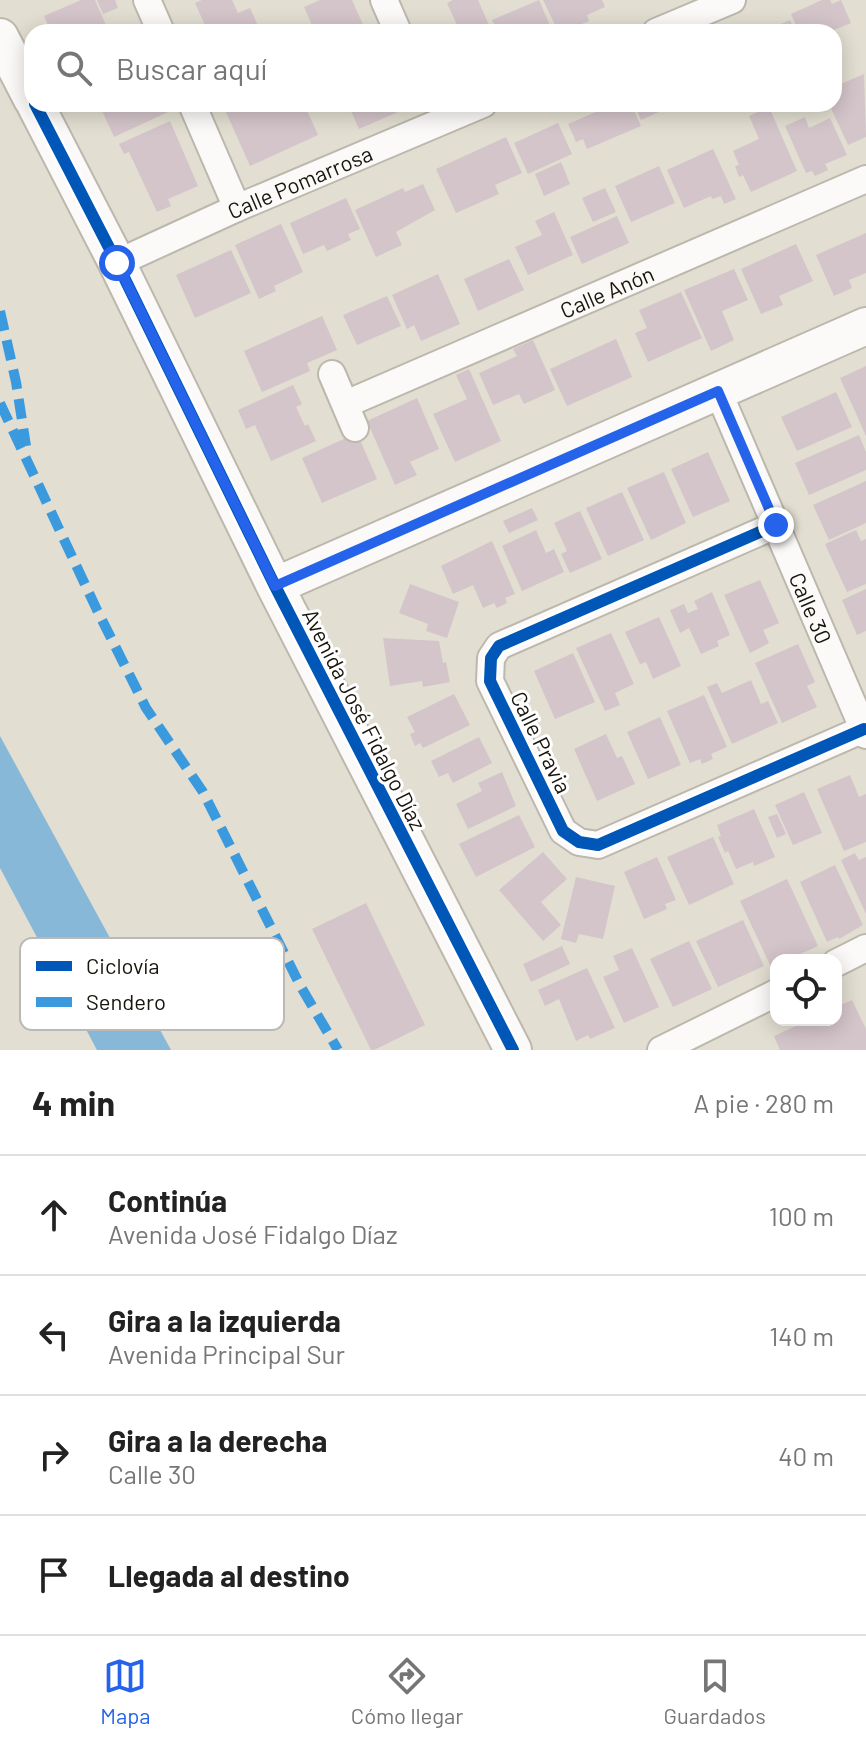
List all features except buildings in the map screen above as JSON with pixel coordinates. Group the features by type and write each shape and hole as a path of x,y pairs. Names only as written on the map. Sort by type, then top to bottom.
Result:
{"street":[{"path":"147,0 158,24"},
{"path":"384,0 394,24"},
{"path":"675,24 732,0"},
{"name":"Avenida José Fidalgo Díaz","path":"0,37 24,84"},
{"name":"Avenida José Fidalgo Díaz","path":"38,112 117,263 275,586 513,1050"},
{"path":"195,112 237,208"},
{"name":"Calle Pomarrosa","path":"117,263 434,113"},
{"name":"Calle Anón","path":"332,374 350,416 866,179"},
{"path":"275,586 866,326"},
{"name":"Calle 30","path":"718,391 865,732"},
{"name":"Calle Pravia","path":"776,525 499,646 491,658 490,681 563,831 579,842 598,845 865,732"},
{"path":"842,960 866,948"},
{"path":"667,1049 770,996"}],"water":[{"path":"0,736 110,938 37,938 0,868"},
{"path":"86,1030 160,1030 171,1050 97,1050"}],"marked path":[{"path":"0,311 26,446"},
{"path":"0,403 146,708 203,792 276,938"},
{"path":"284,953 338,1050"}],"cycle path":[{"path":"39,112 117,263 275,586 513,1050"},
{"path":"776,525 499,646 491,658 490,681 563,831 579,842 598,845 864,729"}],"route":[{"path":"117,263 275,586 718,391 776,525"}]}
